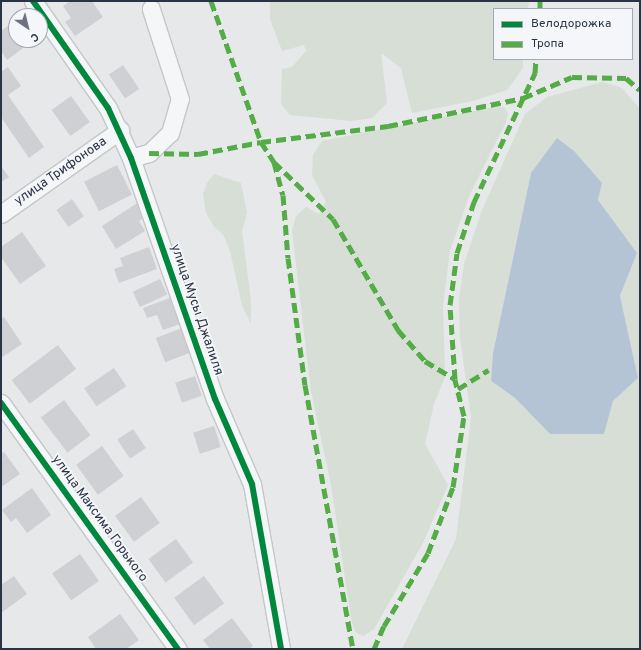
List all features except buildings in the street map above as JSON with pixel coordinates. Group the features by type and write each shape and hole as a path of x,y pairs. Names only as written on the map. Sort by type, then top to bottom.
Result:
{"street":[{"name":"улица Мусы Джалиля","path":"33,1 120,130 131,158 215,399 252,484 281,649"},
{"path":"131,158 149,153 170,133 180,99 151,9"},
{"name":"улица Трифонова","path":"1,214 120,130"},
{"name":"улица Максима Горького","path":"1,402 178,649"}],"shaded area":[{"path":"270,1 529,1 528,8 493,8 493,60 523,60 523,68 507,90 473,101 412,113 401,68 381,53 387,103 372,118 352,121 290,115 281,104 282,69 292,67 306,51 304,45 282,51 270,19"},
{"path":"603,82 622,88 640,109 640,649 402,649 456,539 471,417 460,338 459,299 464,264 482,210 525,114 547,97","holes":["531,173 602,183 598,200 637,253 620,296 638,378 613,401 604,434 550,434 515,398 491,381 493,353"]},
{"path":"499,106 505,108 508,114 506,122 470,194 450,251 443,305 445,377 434,404 425,444 448,485 423,543 374,629 363,636 355,632 351,618 331,485 311,391 292,231 296,216 306,207 319,214 326,202 312,175 313,155 322,141"},
{"path":"214,174 241,183 247,213 242,231 251,301 251,324 242,305 230,251 223,234 214,227 206,213 203,194 207,183"}],"water":[{"path":"557,138 574,151 602,183 598,200 637,253 620,296 638,378 613,401 604,434 550,434 515,398 491,381 493,353 531,173"}],"marked path":[{"path":"211,1 261,142 274,162 333,219 398,330 425,361 455,379"},
{"path":"540,1 540,8"},
{"path":"374,649 384,626 428,553 453,487 464,416 455,379 450,305 457,253 474,202 535,73 536,60"},
{"path":"149,153 198,154 261,142 388,126 523,98 572,77 626,78 640,90"},
{"path":"274,162 283,195 288,258 305,385 353,649"},
{"path":"458,389 489,370"}],"cycle path":[{"path":"33,1 108,108 131,158 215,399 252,484 281,649"},
{"path":"1,403 178,649"}]}
